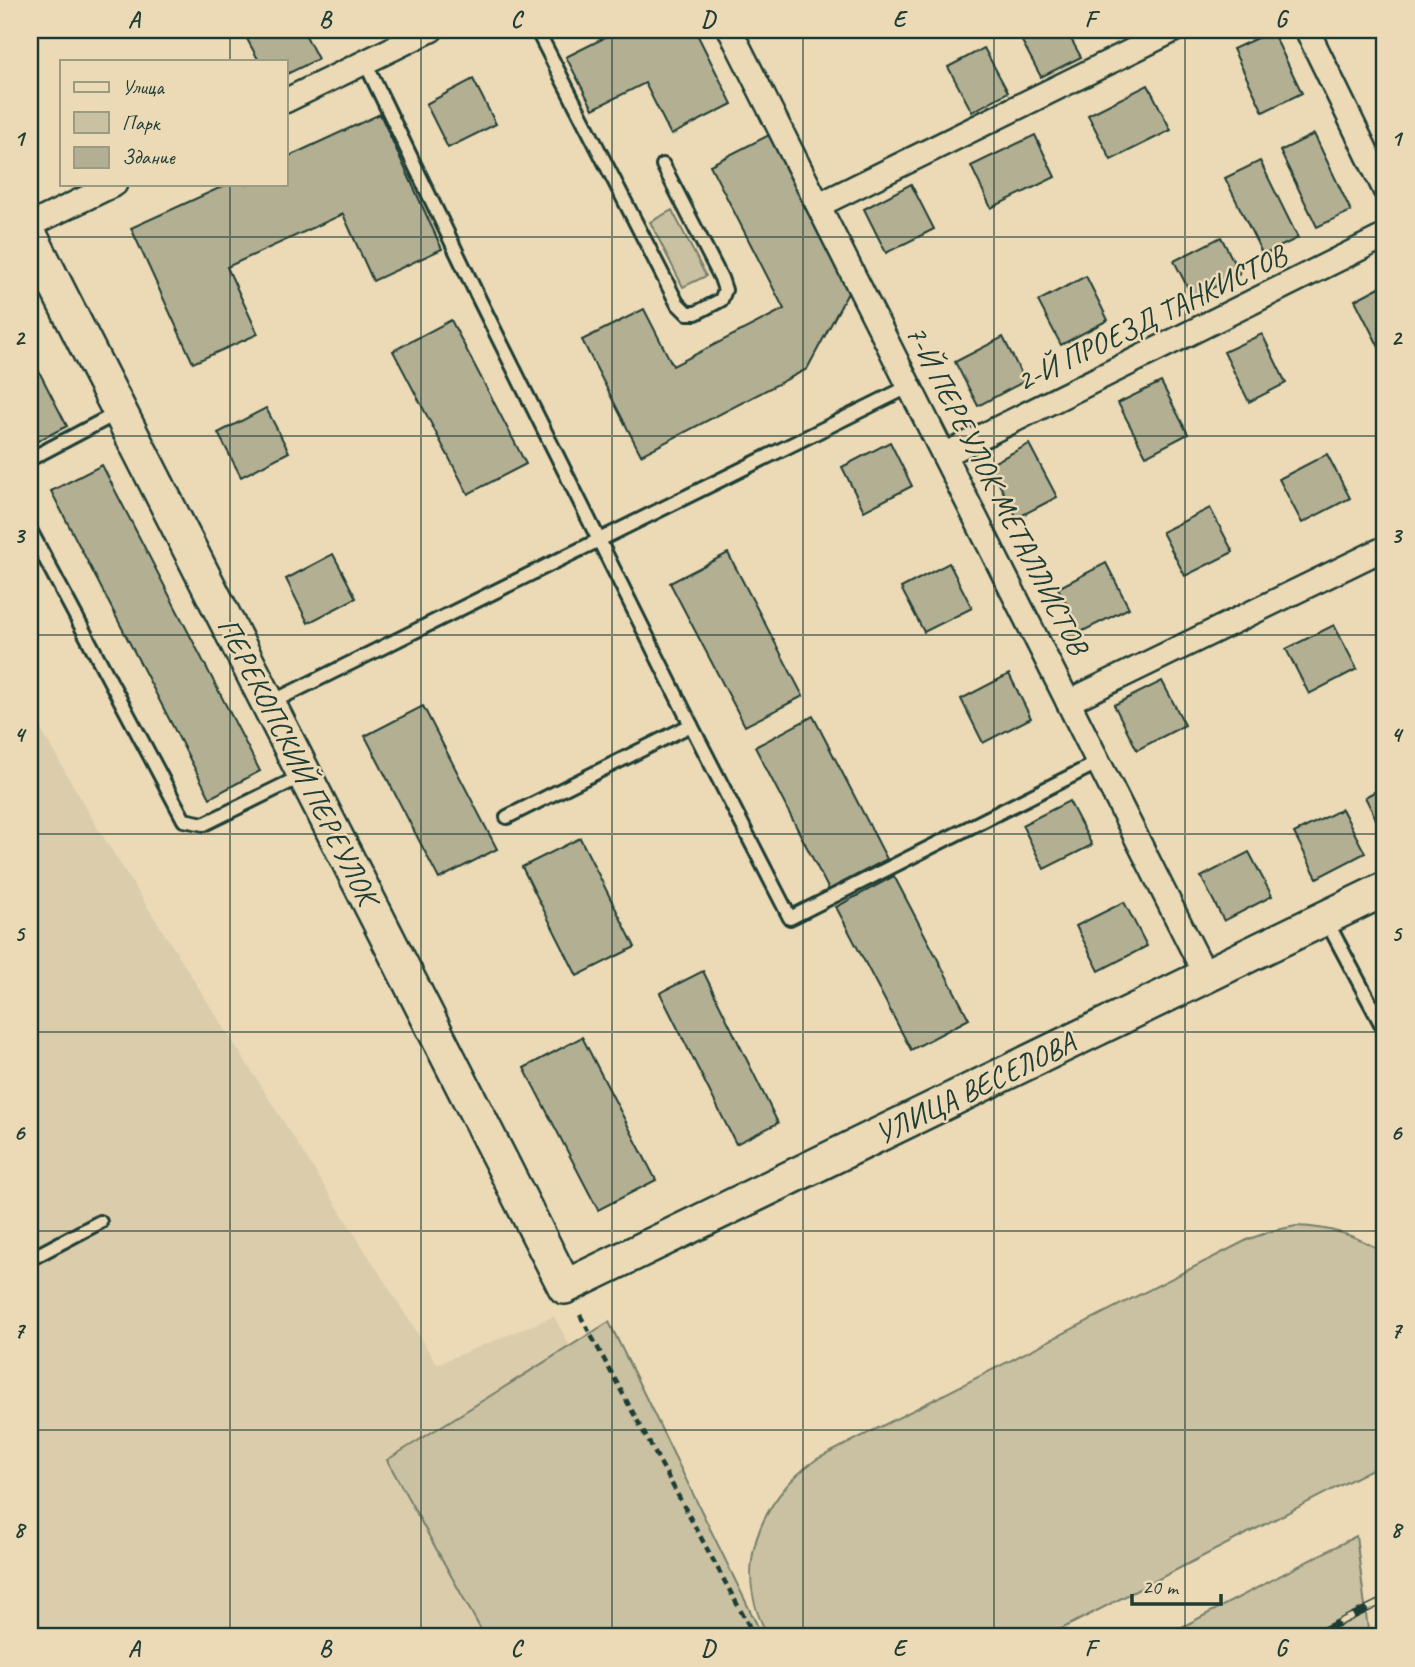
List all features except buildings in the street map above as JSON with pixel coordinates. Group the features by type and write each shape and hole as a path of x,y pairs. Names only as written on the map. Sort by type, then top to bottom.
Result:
{"street":[{"path":"287,100 431,30"},
{"name":"7-Й ПЕРЕУЛОК МЕТАЛЛИСТОВ","path":"730,30 1206,976"},
{"path":"819,205 1174,30"},
{"path":"1307,30 1385,190"},
{"path":"30,225 111,186"},
{"name":"ПЕРЕКОПСКИЙ ПЕРЕУЛОК","path":"30,234 565,1287"},
{"name":"2-Й ПРОЕЗД ТАНКИСТОВ","path":"944,456 1385,236"},
{"path":"1068,702 1385,548"},
{"name":"УЛИЦА ВЕСЕЛОВА","path":"565,1287 1385,889"}],"lane":[{"path":"537,30 677,303 687,313 696,313 721,300 724,290 721,278 663,165"},
{"path":"365,62 479,299 790,918 1099,762"},
{"path":"269,704 910,386"},
{"path":"30,459 120,411"},
{"path":"30,530 184,820 204,824 304,774"},
{"path":"507,817 691,725"},
{"path":"1325,919 1385,1031"},
{"path":"30,1259 100,1222"}],"path":[{"path":"565,1287 755,1637"}],"shaded area":[{"path":"30,710 97,827 437,1364 554,1316 724,1637 30,1637"}],"green space":[{"path":"672,210 706,276 683,287 650,222"},
{"path":"1296,1226 1342,1233 1385,1253 1385,1462 1046,1637 769,1637 757,1612 752,1587 752,1563 757,1539 766,1516 780,1495 797,1475 817,1459 1249,1239"},
{"path":"609,1322 763,1637 485,1637 387,1460"},
{"path":"1356,1536 1369,1637 1163,1637"}],"railway":[{"path":"1310,1637 1385,1600"}]}
